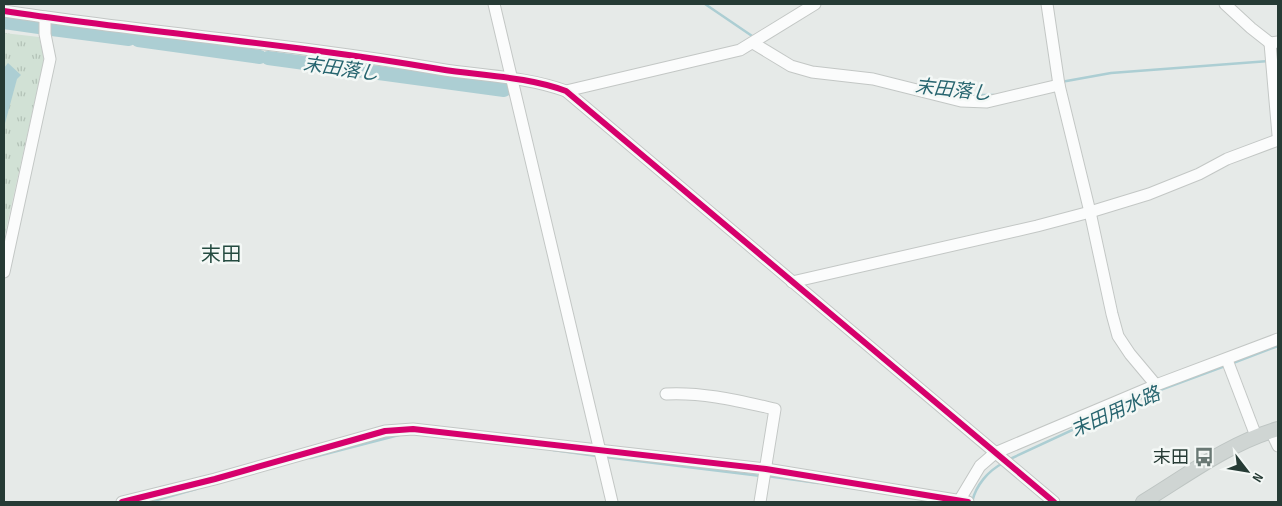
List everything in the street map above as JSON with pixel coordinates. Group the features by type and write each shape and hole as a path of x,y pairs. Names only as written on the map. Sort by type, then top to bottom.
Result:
{"main road":[{"path":"1143,502 1224,452 1256,436 1274,430"}],"street":[{"path":"494,4 612,502"},
{"path":"566,90 740,50 816,4"},
{"path":"1047,4 1059,85 1118,336 1130,354 1156,385"},
{"path":"1225,4 1251,28 1274,42 1278,135"},
{"path":"4,11 46,18 374,58 444,70 512,78 547,84 566,90 1054,502"},
{"path":"4,272 50,59 45,34 46,18"},
{"path":"753,43 791,66 812,72 873,79 961,101 987,102 1059,85"},
{"path":"792,282 1027,229 1090,212 1149,194 1199,174 1228,159 1278,140"},
{"path":"122,502 151,498 385,430 413,429 599,450 963,502 980,466 995,453 1156,385 1227,360 1278,339"},
{"path":"1227,360 1256,436"},
{"path":"666,394 694,394 774,409 760,502"},
{"path":"1274,430 1278,446"}],"green space":[{"path":"4,33 39,37 44,59 4,239"}],"water":[{"path":"8,63 21,75 17,79 4,127 4,68"}],"waterway":[{"name":"末田落し","path":"705,4 755,38"},
{"name":"末田落し","path":"4,22 39,27"},
{"name":"末田落し","path":"52,29 129,39"},
{"name":"末田落し","path":"138,40 260,57"},
{"name":"末田落し","path":"268,58 504,90"},
{"name":"末田落し","path":"1061,82 1111,73 1269,61"},
{"name":"末田落し","path":"918,85 971,95 994,95"},
{"name":"末田用水路","path":"1233,363 1278,346"},
{"name":"末田用水路","path":"1010,459 1152,393 1225,366"},
{"path":"310,458 399,435"},
{"path":"553,450 597,456"},
{"path":"605,457 761,476"},
{"name":"末田用水路","path":"972,502 976,490 983,479 1003,463"},
{"path":"767,476 818,483"},
{"path":"150,502 196,489"}],"cycle path":[{"path":"4,11 331,52 519,79 566,91 1054,502"},
{"path":"122,502 215,479 385,431 413,429 766,469 968,502"}],"place":[{"name":"末田","path":"1204,457"}],"district":[{"name":"末田","path":"221,254"}]}
